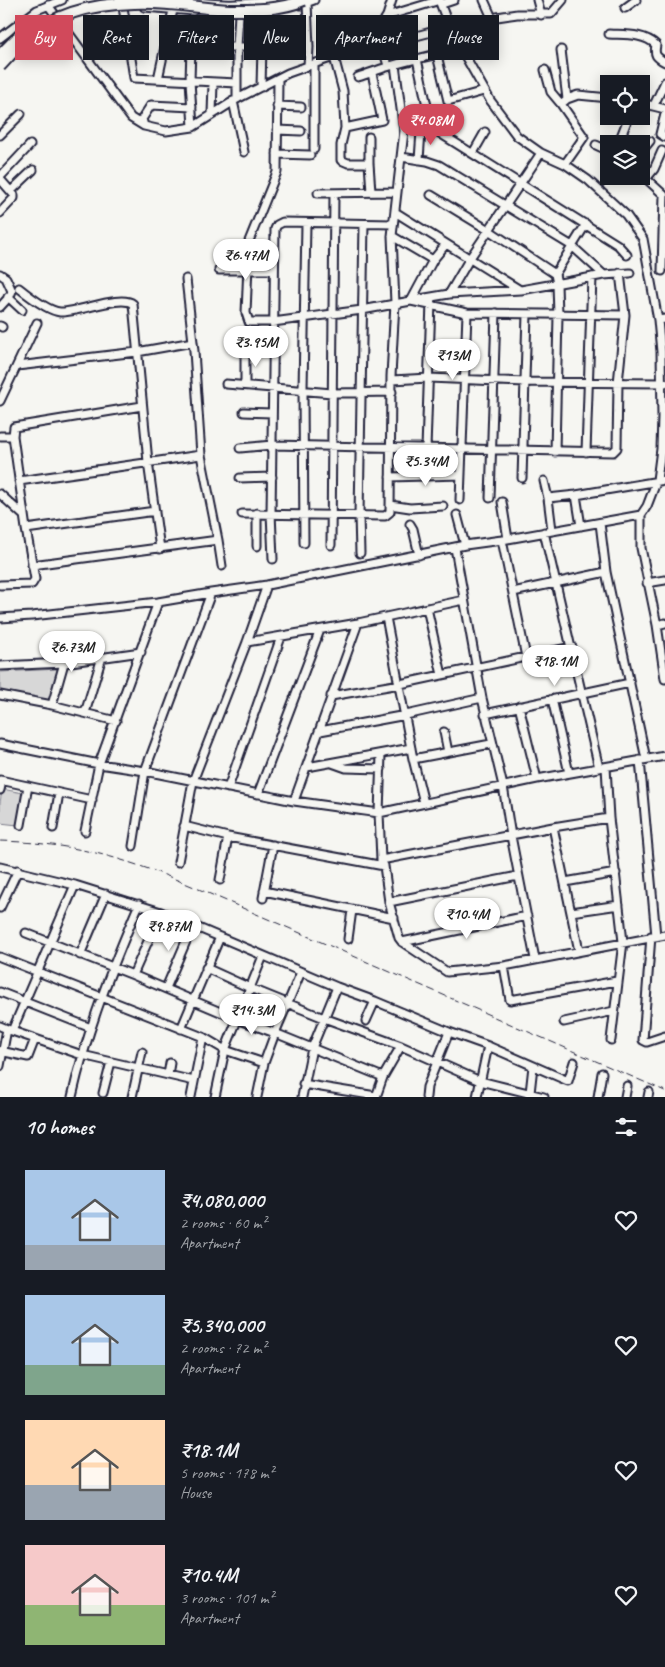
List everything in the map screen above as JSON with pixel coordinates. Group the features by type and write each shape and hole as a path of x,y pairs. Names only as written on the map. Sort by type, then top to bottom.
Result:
{"highway":[{"path":"0,55 21,34 48,16 68,8 100,0"},
{"path":"172,5 252,6 289,0"},
{"path":"0,66 27,37 58,18 103,6 134,3 252,10 309,1"}],"street":[{"path":"0,38 37,10 62,0"},
{"path":"186,0 229,2 272,0"},
{"path":"387,15 392,0"},
{"path":"391,15 454,0"},
{"path":"484,0 490,15"},
{"path":"538,0 541,15"},
{"path":"499,17 516,14 551,14 563,0"},
{"path":"625,8 636,0"},
{"path":"73,16 85,12 123,7 172,5 239,14 285,9 309,1 312,152 277,154"},
{"path":"440,2 445,15"},
{"path":"48,5 55,15"},
{"path":"123,7 134,78 237,84"},
{"path":"239,14 235,100 244,152"},
{"path":"608,34 632,35 648,39 656,45 654,52 657,57 665,62"},
{"path":"73,40 131,118 144,126 166,130 193,127 235,100 278,79 325,60"},
{"path":"236,47 244,47"},
{"path":"561,50 564,101 584,137 565,164"},
{"path":"0,72 15,56"},
{"path":"158,79 163,60"},
{"path":"191,60 193,127"},
{"path":"262,60 262,87"},
{"path":"335,60 343,91 346,128 341,145 341,160 348,163 369,163"},
{"path":"242,514 385,516 390,512 394,303 392,236 404,131 392,66 389,60"},
{"path":"358,76 417,60 430,120"},
{"path":"438,60 448,101 484,91"},
{"path":"467,60 484,91 517,136 541,153 565,164 588,180 626,215 644,239 649,272 661,319 663,351 663,449 661,480 642,515 640,548 657,625 665,679"},
{"path":"545,70 550,92 564,101"},
{"path":"346,128 382,120 372,73"},
{"path":"278,79 277,172 249,241 246,318 249,322 273,322 362,310 449,294 521,290 604,275 630,273"},
{"path":"654,105 665,82"},
{"path":"212,114 213,83"},
{"path":"564,101 578,96 600,97"},
{"path":"650,104 665,109"},
{"path":"144,126 142,119 151,105 192,107"},
{"path":"277,106 301,107"},
{"path":"0,135 21,114"},
{"path":"665,114 660,130 660,134 665,137"},
{"path":"277,130 301,131"},
{"path":"419,160 421,131"},
{"path":"438,132 586,224 618,245 627,255"},
{"path":"473,153 485,132"},
{"path":"369,137 370,192"},
{"path":"0,213 13,200 14,194 0,178 30,145"},
{"path":"596,145 600,147"},
{"path":"650,172 654,169 662,151"},
{"path":"449,294 470,258 541,153"},
{"path":"400,157 439,165 572,246 604,275"},
{"path":"11,191 33,170"},
{"path":"649,272 664,271 664,195 650,182"},
{"path":"318,193 396,192"},
{"path":"331,545 334,194"},
{"path":"431,195 555,274"},
{"path":"394,212 521,290"},
{"path":"272,559 275,230 277,225 283,222 306,224 393,224"},
{"path":"304,543 303,389 306,224"},
{"path":"360,553 364,224"},
{"path":"555,452 558,314 555,274 586,224"},
{"path":"392,236 433,260"},
{"path":"411,300 433,260 446,244"},
{"path":"218,270 274,270"},
{"path":"240,448 272,445 613,452 617,448 618,383 625,315 620,273"},
{"path":"0,274 6,278 12,291 0,307"},
{"path":"586,452 590,383 592,277"},
{"path":"186,279 202,455 222,566"},
{"path":"19,288 35,301 58,312 113,302 132,302 148,462 160,548"},
{"path":"426,449 430,306 433,297"},
{"path":"8,298 22,310"},
{"path":"411,300 430,306 467,312 625,315"},
{"path":"460,500 467,312"},
{"path":"490,498 496,313"},
{"path":"522,478 527,314"},
{"path":"0,401 37,323"},
{"path":"17,366 137,352 193,342"},
{"path":"245,351 245,386"},
{"path":"392,380 429,378 495,382 663,383"},
{"path":"226,384 273,389 303,389 332,393 392,392"},
{"path":"0,585 32,584 35,579 12,429 17,425 142,406"},
{"path":"244,412 272,413"},
{"path":"0,436 13,436"},
{"path":"19,481 202,455"},
{"path":"390,477 461,475"},
{"path":"240,478 272,477"},
{"path":"548,498 661,480"},
{"path":"544,481 548,498 548,531 556,582 582,693 603,767 610,818 623,942 611,1040"},
{"path":"0,494 24,516"},
{"path":"576,495 582,526"},
{"path":"502,502 505,540 513,592 526,657"},
{"path":"390,505 410,508 443,506"},
{"path":"26,529 155,511"},
{"path":"257,514 257,546"},
{"path":"457,515 465,545"},
{"path":"0,618 158,602 267,585 419,556 465,545 505,540 642,515"},
{"path":"600,523 606,572 630,683 643,759 654,936 643,1040 647,1042 665,1036"},
{"path":"410,524 413,529 419,556"},
{"path":"32,565 218,540"},
{"path":"455,548 485,714 503,786 518,876 535,959"},
{"path":"513,592 606,572"},
{"path":"648,583 665,580"},
{"path":"178,862 193,781 267,585"},
{"path":"133,846 145,771 211,593"},
{"path":"247,642 358,623 464,600"},
{"path":"85,831 99,764 158,602"},
{"path":"427,608 442,675"},
{"path":"386,617 413,758 424,803"},
{"path":"294,801 358,623"},
{"path":"657,625 665,623"},
{"path":"258,794 320,630"},
{"path":"228,788 281,637"},
{"path":"331,696 400,684 572,647"},
{"path":"0,666 64,663 141,652"},
{"path":"86,713 102,657"},
{"path":"52,705 64,663"},
{"path":"485,714 630,683"},
{"path":"0,695 52,705 116,721"},
{"path":"320,731 482,698"},
{"path":"552,699 569,773"},
{"path":"519,706 537,779"},
{"path":"444,732 448,752"},
{"path":"0,744 294,801 379,813 537,779 665,756"},
{"path":"413,758 492,744"},
{"path":"306,766 381,755 411,748"},
{"path":"381,755 379,813 382,863 389,902 399,938 402,942 447,972 504,966 665,934"},
{"path":"331,763 346,768 380,769"},
{"path":"0,790 1,780 92,800"},
{"path":"21,825 28,786"},
{"path":"53,828 60,793"},
{"path":"184,826 228,837 382,863 553,827 610,818"},
{"path":"553,827 579,951"},
{"path":"220,880 228,837"},
{"path":"273,845 263,895 394,918"},
{"path":"0,867 75,885 162,912 337,987 488,1046 568,1081 574,1062"},
{"path":"0,908 18,870"},
{"path":"565,882 616,873"},
{"path":"389,902 518,876"},
{"path":"0,1066 6,1028 24,1001 38,972 75,885"},
{"path":"80,955 106,894"},
{"path":"72,1097 82,1055 112,966 139,904"},
{"path":"571,912 619,905"},
{"path":"348,938 352,910"},
{"path":"133,975 162,912"},
{"path":"402,942 526,916"},
{"path":"166,988 193,924"},
{"path":"26,933 112,966 237,1019 383,1077"},
{"path":"181,1029 220,937"},
{"path":"215,1097 225,1050 263,956"},
{"path":"0,958 203,1037 225,1050 264,1063"},
{"path":"504,966 510,1000 617,981"},
{"path":"206,968 324,1018 401,1046 480,1081 525,1095 544,1097"},
{"path":"257,1097 264,1063 301,972"},
{"path":"302,1097 303,1084 312,1048 337,987"},
{"path":"0,992 91,1028"},
{"path":"366,1021 375,1001"},
{"path":"564,1022 614,1010"},
{"path":"6,1028 82,1055 194,1082"},
{"path":"426,1097 427,1087 449,1032"},
{"path":"191,1097 203,1037"},
{"path":"1,1051 28,1057 35,1039"},
{"path":"303,1084 376,1096 383,1077 401,1046"},
{"path":"477,1097 488,1046"},
{"path":"132,1097 142,1052"},
{"path":"103,1093 111,1062"},
{"path":"168,1076 170,1063"},
{"path":"525,1095 533,1066"},
{"path":"598,1097 602,1073"},
{"path":"625,1097 627,1086"}],"shaded area":[{"path":"58,669 49,706 0,696 0,672"},
{"path":"2,789 23,793 18,825 0,823"}],"railway":[{"path":"0,841 27,842 76,849 122,860 169,877 665,1091"}]}
